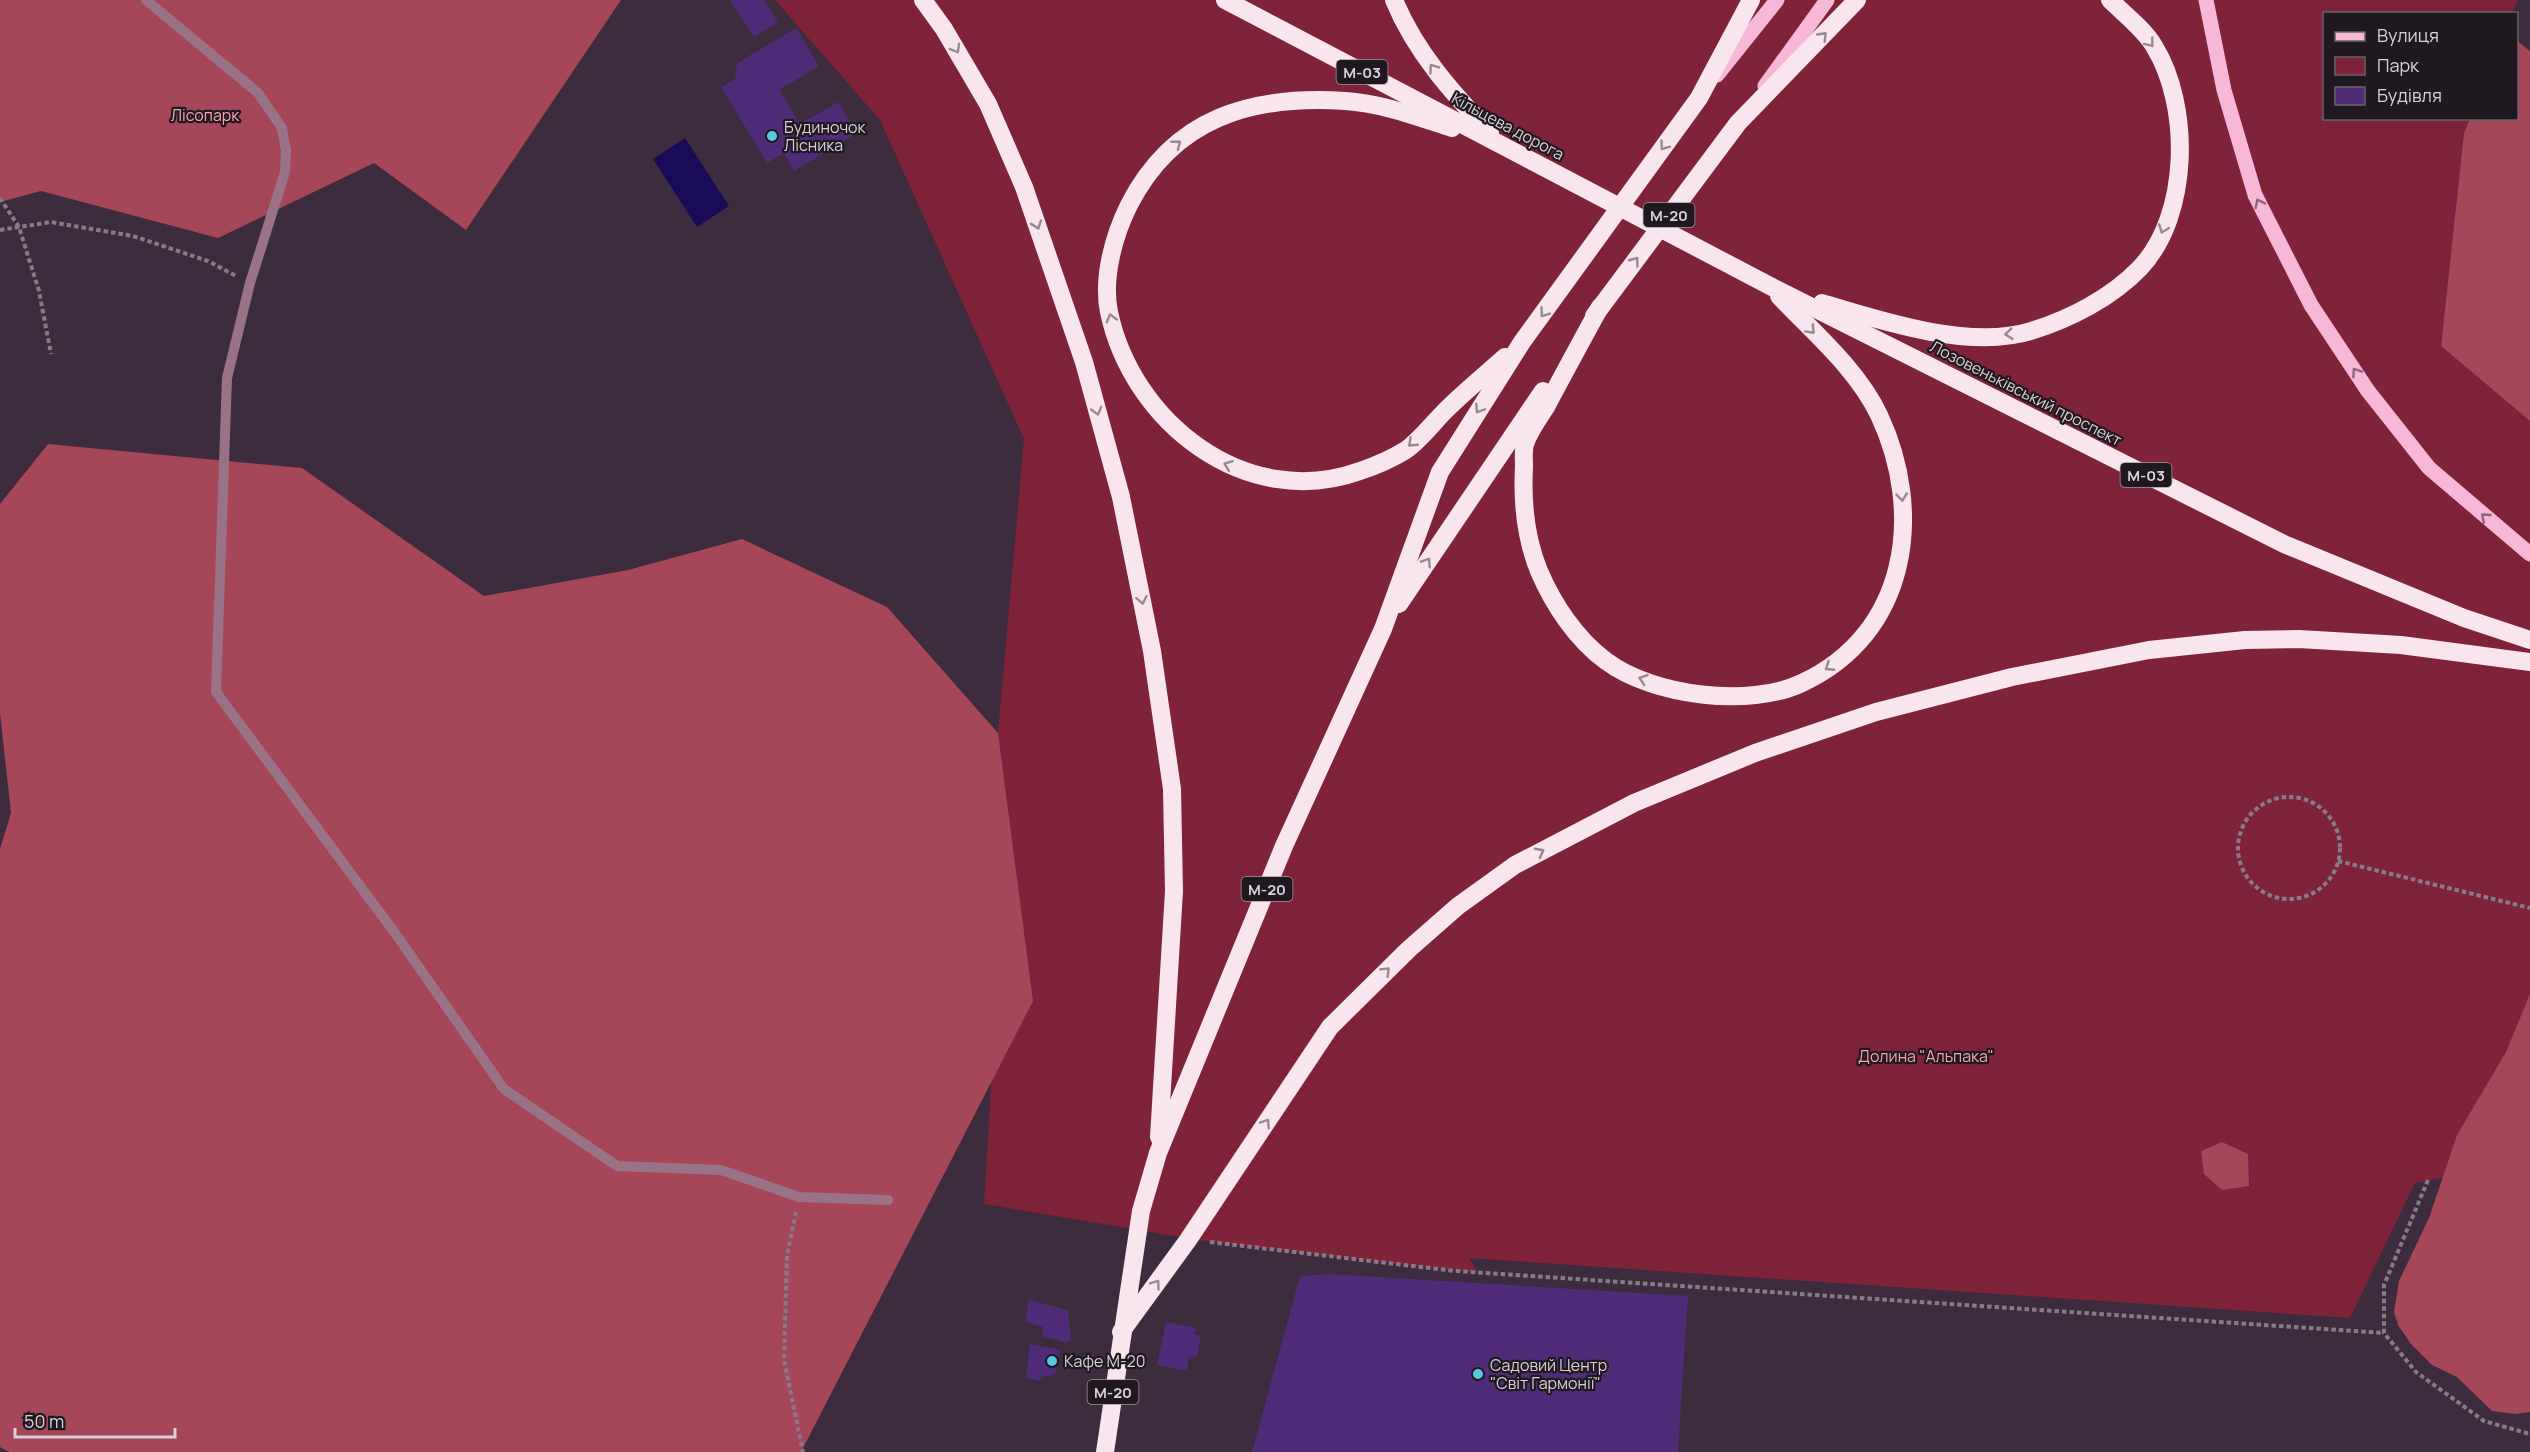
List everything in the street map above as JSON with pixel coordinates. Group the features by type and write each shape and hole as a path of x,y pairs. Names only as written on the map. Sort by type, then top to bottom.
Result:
{"highway":[{"path":"923,0 944,29 988,104 1024,187 1084,362 1121,497 1152,651 1172,789 1174,891 1158,1153"},
{"name":"Кільцева дорога","path":"1225,0 1772,287"},
{"path":"1394,0 1404,23 1436,74 1500,143"},
{"path":"1699,98 1751,0"},
{"path":"1738,123 1857,0"},
{"path":"1772,287 1876,319 1946,334 1984,336 2030,331 2108,296 2141,267 2159,238 2172,204 2181,163 2179,114 2170,82 2154,45 2110,0"},
{"name":"М-20","path":"1105,1452 1121,1332 1142,1210 1158,1153 1284,846 1383,628 1440,472 1522,342 1699,98"},
{"path":"1500,143 1402,112 1347,100 1280,102 1221,116 1202,124 1166,153 1137,190 1121,220 1110,254 1108,309 1124,363 1144,394 1170,424 1219,461 1267,479 1314,482 1360,472 1406,449 1522,342"},
{"name":"М-20","path":"1383,628 1600,307 1738,123"},
{"path":"1600,307 1524,445 1524,520 1531,552 1549,596 1575,631 1605,661 1638,679 1681,691 1724,697 1761,695 1801,684 1834,664 1862,639 1884,607 1897,574 1904,536 1899,473 1878,413 1859,382 1772,287"},
{"name":"Лозовеньківський проспект","path":"1772,287 2284,544 2464,618 2530,640"},
{"path":"1121,1332 1188,1240 1330,1027 1409,949 1458,906 1515,865 1634,803 1755,753 1876,712 2012,677 2149,650 2246,640 2299,639 2401,645 2530,662"}],"main road":[{"path":"1699,98 1777,0"},
{"path":"1738,123 1827,0"},
{"path":"2206,0 2224,90 2255,195 2311,305 2368,391 2429,468 2530,554"}],"lane":[{"path":"146,0 258,93 282,128 286,150 285,172 250,283 227,378 216,692 394,933 504,1089 617,1166 721,1170 799,1197 888,1200"}],"path":[{"path":"0,198 19,227 39,291 51,354"},
{"path":"0,230 51,222 133,236 208,261 250,283"},
{"path":"2276,799 2302,800 2325,812 2335,827 2340,844 2338,861 2331,878 2318,890 2302,898 2284,899 2267,895 2253,885 2242,870 2238,853 2239,835 2247,819 2259,807 2276,799"},
{"path":"2338,861 2530,908"},
{"path":"2428,1180 2384,1285 2384,1333 2416,1372 2484,1421 2530,1434"},
{"path":"799,1197 787,1255 784,1360 803,1452"},
{"path":"1188,1240 1455,1271 2384,1333"}],"green space":[{"name":"Лісопарк","path":"0,0 621,0 466,230 374,163 218,238 41,191 0,202"},
{"name":"Долина \"Альпака\"","path":"775,0 2518,0 2512,12 2323,12 2323,120 2470,120 2464,133 2441,346 2530,421 2530,1162 2415,1183 2350,1318 1469,1258 1478,1273 1210,1242 984,1204 998,970 998,733 1024,439 880,120"},
{"path":"2518,42 2530,51 2530,421 2441,346 2464,133 2470,120 2518,120"},
{"path":"48,444 302,468 484,596 628,570 742,539 887,607 998,733 1033,1001 801,1452 9,1452 0,1447 0,849 11,813 0,713 0,504"},
{"path":"2530,994 2530,1412 2515,1414 2492,1411 2457,1377 2432,1365 2411,1344 2398,1325 2394,1312 2399,1281 2429,1218 2457,1135 2506,1052"},
{"path":"2222,1142 2248,1154 2249,1186 2222,1190 2204,1174 2201,1151"}],"shaded area":[{"path":"685,138 729,206 697,227 653,159"}],"building":[{"path":"730,0 764,0 778,22 754,37"},
{"path":"796,28 819,66 779,90 800,124 838,102 857,133 794,171 784,153 767,163 721,87 735,79 737,63"},
{"name":"Садовий Центр \"Світ Гармонії\"","path":"1329,1274 1688,1296 1678,1452 1252,1452 1300,1276"},
{"path":"1029,1300 1068,1310 1071,1340 1065,1342 1042,1336 1043,1327 1025,1322"},
{"path":"1166,1322 1196,1328 1194,1334 1201,1336 1197,1356 1189,1357 1187,1371 1157,1365"},
{"path":"1030,1344 1060,1350 1055,1375 1041,1377 1040,1381 1026,1378"}],"place":[{"name":"Будиночок Лісника","path":"772,136"},
{"name":"Кафе М-20","path":"1052,1361"},
{"name":"Садовий Центр \"Світ Гармонії\"","path":"1478,1374"}]}
